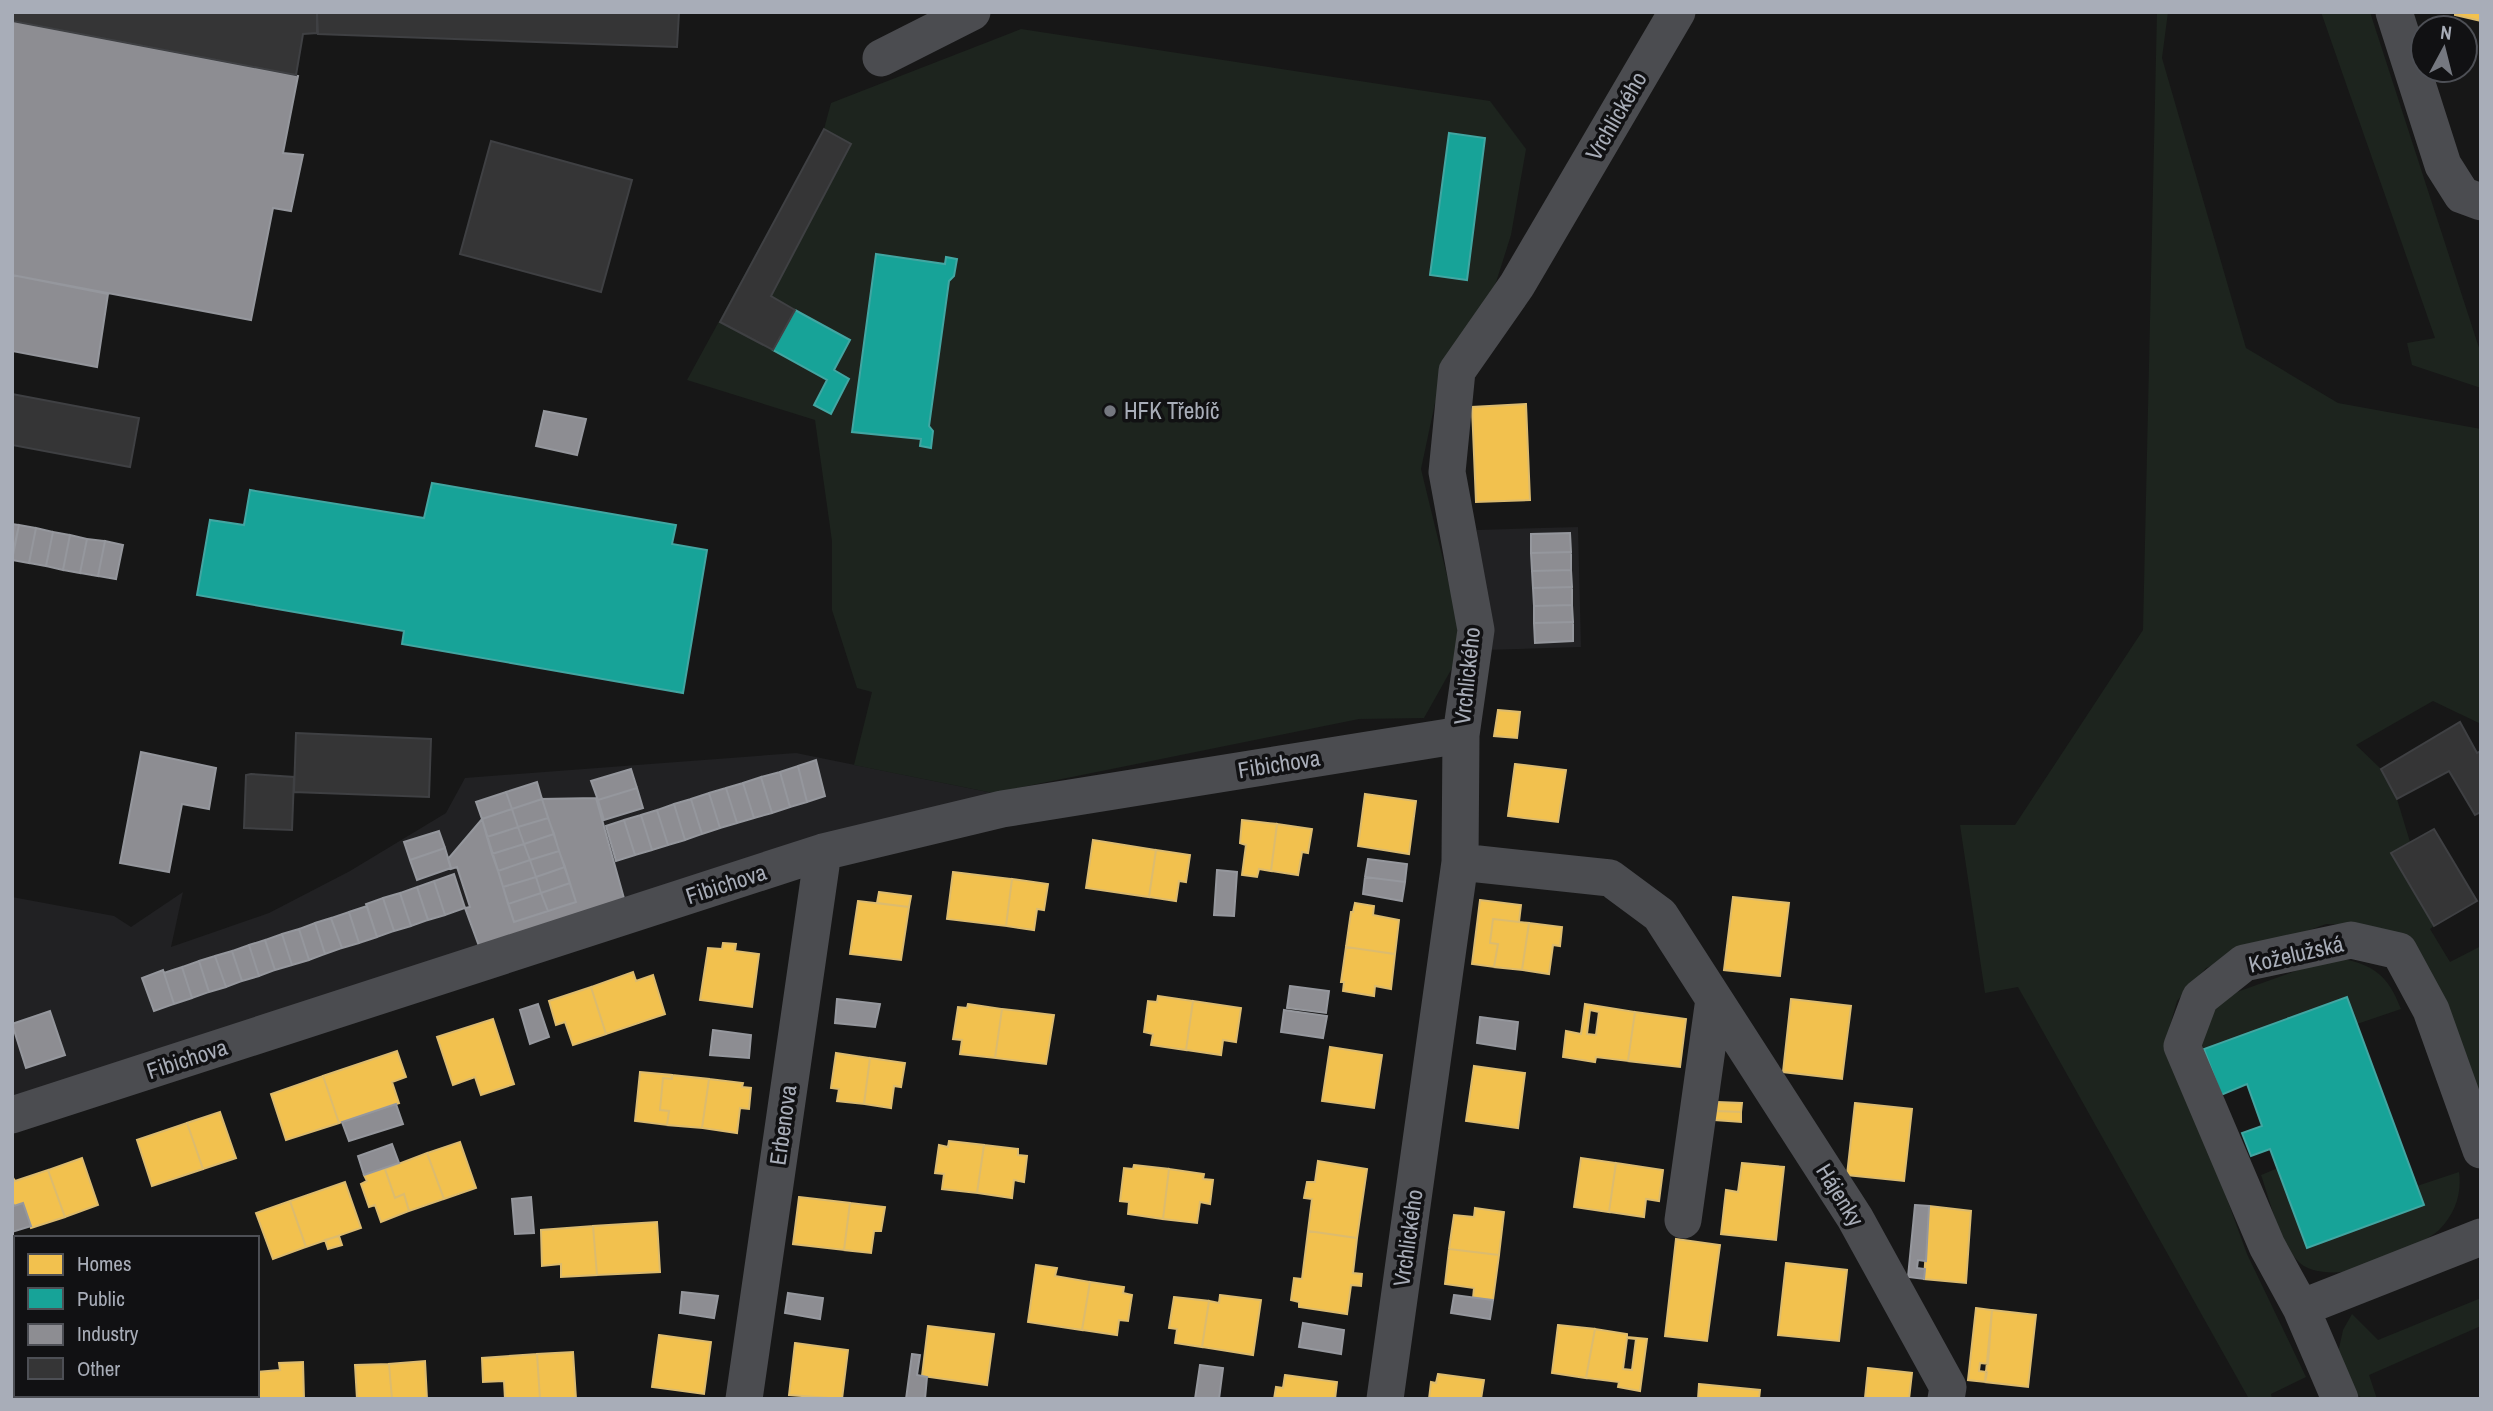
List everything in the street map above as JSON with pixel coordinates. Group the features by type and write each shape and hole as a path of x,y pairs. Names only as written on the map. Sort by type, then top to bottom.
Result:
{"street":[{"path":"881,58 972,12"},
{"name":"Vrchlického","path":"1385,1399 1460,862 1461,735 1476,630 1447,472 1457,371 1517,285 1677,12"},
{"path":"2394,12 2443,166 2462,195 2481,202"},
{"name":"Fibichova","path":"12,1115 823,852 1002,809 1461,735"},
{"name":"Erbenova","path":"744,1399 823,852"},
{"name":"Hájenky","path":"1460,862 1610,878 1660,915 1855,1218 1948,1387 1946,1399"},
{"name":"Koželužská","path":"2340,1399 2301,1308 2267,1246 2182,1046 2200,998 2244,963 2351,940 2399,951 2431,1010 2481,1150"},
{"path":"1683,1220 1714,999"},
{"path":"2301,1308 2481,1237"}],"shaded area":[{"path":"2157,12 2168,12 2162,58 2246,348 2338,403 2481,429 2481,724 2433,701 2356,745 2381,769 2397,799 2410,842 2391,853 2434,926 2430,929 2450,962 2481,946 2481,1126 2428,981 2357,925 2326,924 2206,968 2177,1001 2169,1029 2174,1053 2247,1254 2306,1377 2271,1394 2272,1399 2249,1399 2018,987 1985,993 1960,825 2015,825 2143,630"},
{"path":"2321,12 2370,12 2481,354 2481,388 2412,365 2407,343 2435,338"},
{"name":"HFK Třebíč","path":"1021,29 1490,101 1526,149 1511,235 1487,311 1435,403 1421,469 1458,621 1456,661 1424,718 1359,719 993,793 854,765 872,692 857,688 832,610 832,541 815,420 687,380 824,129 831,103"},
{"path":"1578,527 1581,647 1483,650 1477,530"},
{"path":"796,753 993,793 12,1115 12,897 114,916 131,927 183,892 171,947 269,913 350,871 446,813 465,778"},
{"path":"2338,958 2361,964 2378,973 2391,988 2401,1009 2357,1024 2347,997 2205,1049 2209,1063 2200,1065 2206,1022 2216,1007 2225,1000 2237,992"},
{"path":"2278,1168 2307,1248 2424,1205 2417,1186 2459,1172 2459,1188 2449,1217 2433,1235 2359,1269 2321,1272 2309,1269 2296,1259 2277,1224 2261,1175"},
{"path":"2481,1298 2481,1326 2369,1375 2377,1399 2364,1399 2356,1394 2338,1353 2343,1330 2352,1314 2378,1340"}],"building: Homes":[{"path":"2481,12 2481,21 2479,14 2455,14"},
{"path":"1526,404 1530,500 1476,502 1472,407"},
{"path":"1498,710 1520,712 1517,738 1494,736"},
{"path":"1515,764 1566,770 1558,822 1508,816"},
{"path":"1365,794 1416,801 1409,854 1358,846"},
{"path":"1242,820 1277,824 1271,871 1259,869 1257,877 1242,875 1246,845 1240,843"},
{"path":"1277,824 1312,829 1308,853 1302,852 1298,875 1271,871"},
{"path":"1093,840 1156,850 1149,897 1086,888"},
{"path":"1156,850 1190,855 1186,882 1179,881 1176,901 1149,897"},
{"path":"953,872 1012,879 1006,926 947,919"},
{"path":"1012,879 1048,884 1044,910 1037,909 1034,930 1006,926"},
{"path":"879,892 911,896 909,907 877,903"},
{"path":"1733,897 1789,903 1780,976 1724,970"},
{"path":"1480,900 1521,905 1519,922 1493,919 1490,943 1498,944 1494,967 1472,964"},
{"path":"858,901 909,907 901,960 850,954"},
{"path":"1355,903 1374,906 1373,915 1399,920 1395,954 1346,947 1351,912"},
{"path":"1493,919 1529,923 1522,970 1494,967 1498,944 1490,943"},
{"path":"1529,923 1562,927 1560,946 1553,945 1549,974 1522,970"},
{"path":"723,943 736,944 735,951 759,954 752,1007 700,1000 708,948 722,949"},
{"path":"1346,947 1395,954 1391,989 1375,986 1374,996 1343,991 1344,982 1341,982"},
{"path":"633,972 636,981 653,975 665,1014 606,1034 591,987"},
{"path":"591,987 606,1034 573,1045 565,1022 556,1025 549,1001"},
{"path":"1158,996 1193,1001 1186,1050 1151,1045 1153,1034 1144,1032 1148,1001 1157,1002"},
{"path":"1791,999 1851,1006 1842,1079 1783,1072"},
{"path":"1193,1001 1241,1008 1236,1042 1223,1040 1221,1055 1186,1050"},
{"path":"968,1004 1002,1009 995,1058 960,1054 962,1040 953,1039 958,1007 967,1008"},
{"path":"1585,1004 1635,1012 1628,1061 1596,1057 1595,1062 1563,1057 1566,1031 1581,1034","holes":["1590,1010 1599,1012 1596,1035 1587,1034"]},
{"path":"1002,1009 1054,1015 1046,1064 995,1058"},
{"path":"1635,1012 1686,1019 1680,1067 1628,1061"},
{"path":"493,1019 514,1084 481,1095 475,1077 453,1085 437,1037"},
{"path":"1330,1047 1382,1055 1374,1108 1322,1101"},
{"path":"397,1051 406,1077 392,1082 399,1103 339,1123 323,1076"},
{"path":"836,1053 870,1058 864,1104 837,1101 839,1089 831,1088"},
{"path":"870,1058 905,1063 901,1087 894,1086 891,1108 864,1104"},
{"path":"1474,1066 1525,1073 1518,1128 1466,1121"},
{"path":"640,1072 672,1075 672,1079 663,1078 660,1110 669,1111 667,1125 635,1121"},
{"path":"672,1075 709,1079 702,1128 667,1125 669,1111 660,1110 663,1078 672,1079"},
{"path":"323,1076 339,1123 286,1140 271,1094"},
{"path":"709,1079 743,1083 742,1087 751,1088 749,1109 740,1108 737,1133 702,1128"},
{"path":"1717,1102 1742,1103 1741,1112 1716,1111"},
{"path":"1855,1103 1912,1109 1904,1181 1847,1175"},
{"path":"1716,1111 1741,1112 1741,1122 1715,1120"},
{"path":"220,1112 236,1158 203,1169 187,1123"},
{"path":"187,1123 203,1169 152,1186 137,1140"},
{"path":"949,1141 984,1145 977,1193 942,1189 944,1174 935,1173 939,1145 948,1147"},
{"path":"460,1142 476,1188 444,1199 427,1153"},
{"path":"984,1145 1018,1149 1018,1155 1027,1156 1024,1182 1014,1180 1012,1198 977,1193"},
{"path":"427,1153 444,1199 409,1211 404,1194 395,1198 385,1169"},
{"path":"82,1158 98,1205 65,1217 48,1170"},
{"path":"1581,1158 1616,1163 1609,1212 1574,1207"},
{"path":"1318,1161 1367,1169 1357,1238 1308,1231 1312,1199 1304,1198 1307,1182 1315,1182"},
{"path":"1616,1163 1663,1170 1659,1201 1646,1199 1644,1217 1609,1212"},
{"path":"1742,1163 1784,1167 1776,1240 1721,1234 1726,1190 1738,1192"},
{"path":"394,1165 385,1169 395,1198 404,1194 409,1211 381,1222 375,1205 369,1207 361,1184 367,1181 364,1175"},
{"path":"1134,1165 1169,1169 1163,1219 1128,1214 1129,1202 1120,1201 1124,1168 1133,1169"},
{"path":"1169,1169 1204,1174 1203,1179 1213,1180 1210,1204 1200,1202 1197,1223 1163,1219"},
{"path":"48,1170 65,1217 31,1228 23,1203 14,1206 12,1201 12,1176 15,1181"},
{"path":"345,1182 361,1228 306,1247 290,1201"},
{"path":"799,1197 850,1203 844,1250 793,1244"},
{"path":"290,1201 306,1247 273,1259 256,1213"},
{"path":"850,1203 885,1207 881,1231 874,1231 871,1253 844,1250"},
{"path":"1929,1206 1971,1211 1966,1283 1924,1279"},
{"path":"1475,1208 1504,1212 1499,1255 1449,1249 1454,1215 1474,1217"},
{"path":"657,1222 660,1272 597,1275 593,1226"},
{"path":"593,1226 597,1275 561,1277 561,1264 542,1266 541,1230"},
{"path":"1308,1231 1357,1238 1353,1273 1362,1274 1361,1286 1351,1285 1347,1314 1299,1307 1299,1302 1291,1300 1294,1278 1302,1279"},
{"path":"339,1236 342,1245 328,1249 325,1240"},
{"path":"1676,1239 1720,1245 1707,1341 1665,1336"},
{"path":"1449,1249 1499,1255 1493,1300 1473,1298 1474,1288 1445,1284"},
{"path":"1786,1263 1847,1270 1839,1341 1778,1335"},
{"path":"1036,1265 1057,1268 1055,1276 1090,1282 1082,1330 1028,1322"},
{"path":"1090,1282 1124,1287 1123,1293 1132,1295 1128,1321 1119,1320 1117,1335 1082,1330"},
{"path":"1220,1295 1261,1300 1253,1355 1202,1347 1209,1301 1219,1303"},
{"path":"1174,1297 1209,1301 1202,1347 1175,1343 1177,1329 1169,1328"},
{"path":"1976,1308 1992,1310 1988,1364 1980,1363 1979,1371 1987,1372 1985,1382 1968,1380"},
{"path":"1992,1310 2036,1315 2028,1387 1985,1382"},
{"path":"1558,1325 1595,1329 1586,1378 1552,1373"},
{"path":"928,1326 994,1334 987,1385 922,1376"},
{"path":"1595,1329 1647,1339 1640,1391 1618,1387 1619,1382 1586,1378","holes":["1627,1338 1636,1339 1632,1370 1623,1369"]},
{"path":"659,1335 711,1342 704,1394 652,1387"},
{"path":"795,1343 848,1350 842,1399 789,1395"},
{"path":"573,1352 576,1399 540,1399 537,1354"},
{"path":"537,1354 540,1399 505,1399 504,1381 483,1382 482,1358"},
{"path":"425,1361 427,1399 392,1399 389,1364"},
{"path":"303,1362 304,1399 247,1399 259,1397 259,1372 280,1370 279,1363"},
{"path":"389,1364 392,1399 357,1399 355,1365"},
{"path":"1868,1368 1912,1373 1909,1399 1865,1398"},
{"path":"1438,1374 1484,1380 1481,1399 1429,1399 1431,1382 1436,1383"},
{"path":"1285,1375 1337,1382 1335,1399 1274,1399 1276,1387 1283,1388"},
{"path":"1699,1384 1760,1390 1759,1399 1698,1399"},
{"path":"65,1397 100,1397 100,1399"},
{"path":"100,1397 135,1397 135,1399"},
{"path":"200,1397 247,1397 247,1399"}],"building: Public":[{"path":"1449,133 1485,138 1467,280 1430,275"},
{"path":"876,254 945,264 946,257 957,259 954,276 949,281 929,426 933,431 931,448 920,446 921,439 852,432"},
{"path":"795,310 850,340 834,370 849,379 831,414 814,405 827,380 773,350"},
{"path":"432,483 676,525 672,544 707,550 683,693 402,644 404,631 197,595 210,520 244,525 250,490 424,518"},
{"path":"2347,997 2424,1205 2307,1248 2270,1149 2251,1156 2242,1133 2262,1126 2247,1084 2221,1095 2204,1049"}],"building: Industry":[{"path":"12,21 298,76 283,153 303,155 291,211 273,208 251,320 12,275"},
{"path":"12,275 108,294 97,367 12,351"},
{"path":"544,411 586,419 577,455 536,446"},
{"path":"12,524 19,525 12,557"},
{"path":"19,525 36,528 29,563 12,560"},
{"path":"36,528 53,532 46,566 29,563"},
{"path":"53,532 70,535 63,570 46,566"},
{"path":"1570,533 1571,552 1531,553 1531,534"},
{"path":"70,535 87,539 80,573 63,570"},
{"path":"87,539 105,541 98,576 80,573"},
{"path":"105,541 123,545 116,579 98,576"},
{"path":"1571,552 1571,570 1532,571 1531,553"},
{"path":"1571,570 1572,587 1533,588 1532,571"},
{"path":"1572,587 1572,605 1534,606 1533,588"},
{"path":"1572,605 1573,622 1534,623 1534,606"},
{"path":"1573,622 1573,641 1535,643 1534,623"},
{"path":"141,752 216,768 209,809 182,804 169,872 120,863"},
{"path":"816,760 825,796 807,802 798,766"},
{"path":"798,766 807,802 790,807 780,772"},
{"path":"631,769 637,788 598,800 591,781"},
{"path":"780,772 790,807 772,813 761,777"},
{"path":"761,777 772,813 754,818 743,783"},
{"path":"537,782 542,799 512,809 506,792"},
{"path":"743,783 754,818 737,823 726,788"},
{"path":"637,788 643,808 604,820 598,800"},
{"path":"726,788 737,823 720,828 709,793"},
{"path":"506,792 512,809 482,819 476,802"},
{"path":"709,793 720,828 702,834 691,799"},
{"path":"596,798 627,909 483,957 465,908 470,907 457,867 451,869 448,859 482,819 514,922 576,902 542,799"},
{"path":"542,799 548,818 518,827 512,809"},
{"path":"691,799 702,834 685,840 674,804"},
{"path":"674,804 685,840 668,845 657,810"},
{"path":"512,809 518,827 487,837 482,819"},
{"path":"657,810 668,845 652,850 641,815"},
{"path":"641,815 652,850 635,855 624,820"},
{"path":"548,818 554,834 524,844 518,827"},
{"path":"624,820 635,855 616,861 606,826"},
{"path":"518,827 524,844 492,854 487,837"},
{"path":"439,831 445,848 410,860 404,842"},
{"path":"554,834 559,851 530,860 524,844"},
{"path":"524,844 530,860 498,871 492,854"},
{"path":"445,848 451,868 417,880 410,860"},
{"path":"559,851 565,867 536,877 530,860"},
{"path":"1368,859 1407,864 1405,882 1365,877"},
{"path":"530,860 536,877 503,887 498,871"},
{"path":"565,867 570,883 541,893 536,877"},
{"path":"1217,870 1237,872 1234,916 1214,915"},
{"path":"454,874 465,908 445,915 434,881"},
{"path":"536,877 541,893 508,904 503,887"},
{"path":"1365,877 1405,882 1402,901 1363,894"},
{"path":"434,881 445,915 428,920 417,887"},
{"path":"570,883 576,902 548,911 541,893"},
{"path":"417,887 428,920 411,926 400,893"},
{"path":"400,893 411,926 394,931 383,898"},
{"path":"541,893 548,911 514,922 508,904"},
{"path":"383,898 394,931 377,937 366,904"},
{"path":"367,906 377,937 359,943 349,912"},
{"path":"349,912 359,943 342,948 331,918"},
{"path":"331,918 342,948 325,954 315,923"},
{"path":"315,923 325,954 309,960 299,929"},
{"path":"299,929 309,960 292,965 282,934"},
{"path":"282,934 292,965 275,970 265,940"},
{"path":"265,940 275,970 259,976 249,945"},
{"path":"249,945 259,976 242,981 232,951"},
{"path":"232,951 242,981 226,987 215,956"},
{"path":"215,956 226,987 209,992 199,961"},
{"path":"199,961 209,992 192,998 182,967"},
{"path":"182,967 192,998 174,1004 164,973"},
{"path":"163,970 174,1004 154,1011 142,978"},
{"path":"1290,986 1329,991 1326,1013 1287,1008"},
{"path":"837,999 880,1004 875,1027 835,1023"},
{"path":"538,1004 549,1037 530,1044 520,1010"},
{"path":"1284,1010 1327,1016 1323,1038 1281,1032"},
{"path":"50,1011 65,1055 26,1068 12,1024"},
{"path":"1480,1017 1518,1022 1515,1049 1477,1043"},
{"path":"713,1030 751,1035 749,1058 710,1055"},
{"path":"396,1104 403,1124 349,1141 342,1122"},
{"path":"392,1144 399,1163 364,1175 358,1156"},
{"path":"531,1197 534,1233 515,1234 512,1199"},
{"path":"12,1201 14,1206 23,1203 31,1226 12,1232"},
{"path":"1915,1205 1929,1206 1926,1261 1918,1260 1917,1268 1925,1269 1924,1279 1908,1277"},
{"path":"682,1292 718,1296 714,1318 680,1313"},
{"path":"788,1293 823,1298 820,1319 785,1313"},
{"path":"1454,1295 1493,1300 1490,1319 1451,1313"},
{"path":"1303,1323 1344,1330 1341,1354 1299,1347"},
{"path":"912,1354 920,1355 917,1375 927,1377 925,1399 906,1399"},
{"path":"1200,1365 1223,1368 1219,1399 1195,1399"}],"building: Other":[{"path":"12,12 317,12 317,33 303,34 296,75 12,21"},
{"path":"317,12 679,12 677,47 318,34"},
{"path":"824,129 851,144 771,296 795,310 773,350 720,322"},
{"path":"491,141 632,180 601,292 460,254"},
{"path":"12,394 139,418 130,467 12,445"},
{"path":"2460,722 2477,753 2481,751 2481,812 2475,815 2449,771 2397,799 2381,769"},
{"path":"296,733 431,739 429,797 294,792"},
{"path":"246,775 294,777 292,830 244,828"},
{"path":"2434,829 2477,901 2434,926 2391,853"}],"place":[{"name":"HFK Třebíč","path":"1110,411"}]}
